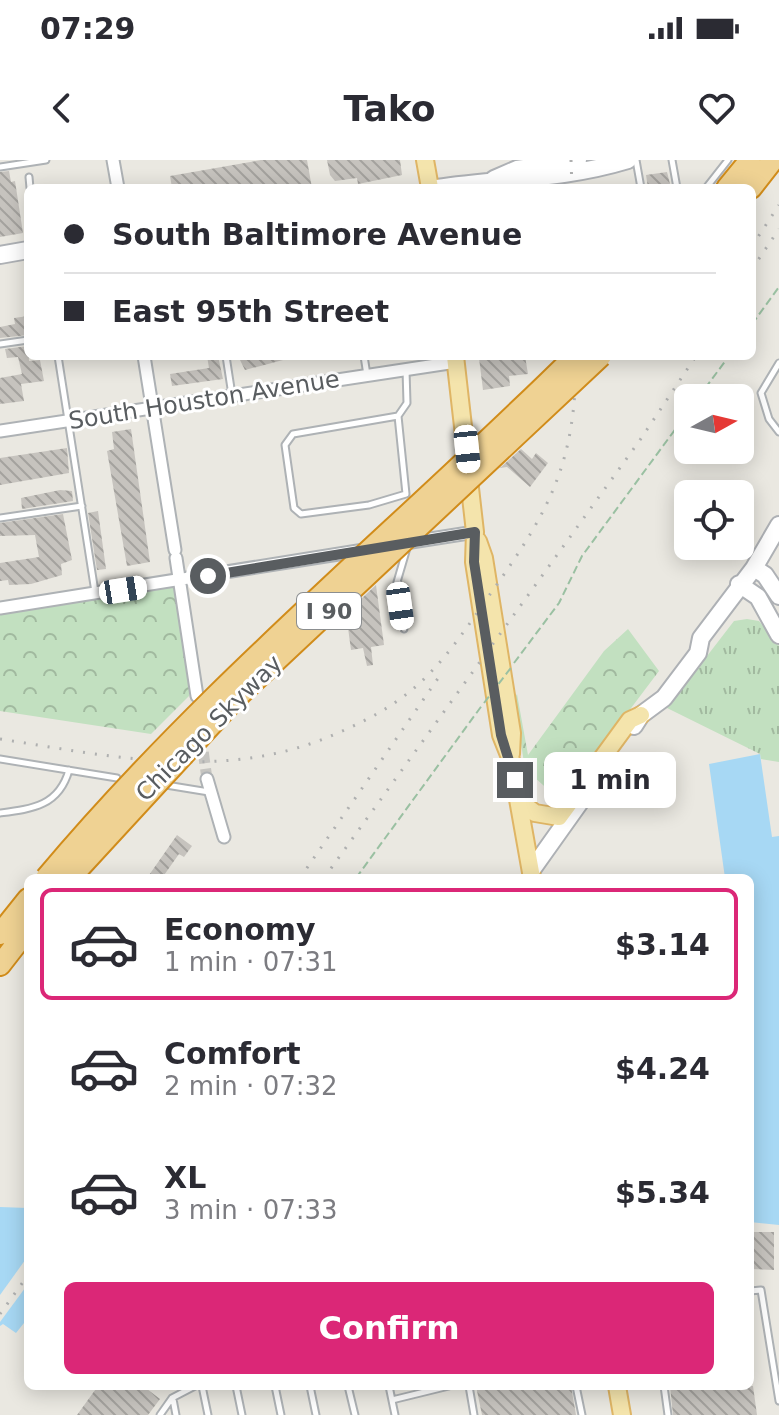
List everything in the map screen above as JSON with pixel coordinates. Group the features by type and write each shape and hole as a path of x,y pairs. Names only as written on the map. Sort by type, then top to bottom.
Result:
{"highway":[{"path":"730,184 750,160"},
{"path":"754,184 773,160"},
{"name":"Chicago Skyway","path":"49,874 137,773 221,687 571,360"},
{"name":"Chicago Skyway","path":"73,874 125,814 234,700 597,360"},
{"path":"0,934 24,904"},
{"path":"0,965 24,934"}],"main road":[{"path":"425,160 429,184"},
{"path":"491,180 517,169 578,160"},
{"path":"464,184 491,180 520,182 591,171 628,160"},
{"path":"0,255 24,251"},
{"path":"456,360 475,532 474,562 501,735 511,760 532,874"},
{"path":"533,874 657,692 754,568 779,525"},
{"path":"754,568 765,575 779,596"},
{"path":"739,584 758,597 779,635"},
{"path":"519,801 533,812 557,819 630,720 646,711"},
{"path":"618,1390 622,1415"}],"street":[{"path":"113,160 117,184"},
{"path":"145,360 197,696"},
{"name":"South Houston Avenue","path":"0,431 451,360"},
{"path":"0,608 475,532"},
{"path":"207,779 224,837"}],"lane":[{"path":"0,167 46,160"},
{"path":"636,160 640,184"},
{"path":"672,160 676,184"},
{"path":"709,184 728,160"},
{"path":"29,177 30,184"},
{"path":"0,344 24,341"},
{"path":"59,360 95,594"},
{"path":"227,360 233,396"},
{"path":"365,360 367,375"},
{"path":"779,363 761,393 769,419 779,432"},
{"path":"398,416 293,434 285,445 294,508 301,514 328,512 406,494 398,416 407,403 406,369"},
{"path":"0,518 82,506"},
{"path":"404,629 397,582 409,543"},
{"path":"0,759 117,778"},
{"path":"0,813 33,809 52,801 69,770"},
{"path":"166,785 210,792"},
{"path":"754,1291 761,1290 779,1401"},
{"path":"160,1415 172,1398 187,1390"},
{"path":"203,1390 208,1415"},
{"path":"237,1390 242,1415"},
{"path":"276,1390 281,1415"},
{"path":"311,1390 316,1415"},
{"path":"349,1390 355,1415"},
{"path":"390,1390 395,1415"},
{"path":"392,1400 433,1390"},
{"path":"470,1390 474,1415"},
{"path":"577,1390 582,1415"},
{"path":"665,1390 668,1415"},
{"path":"172,1398 176,1415"}],"path":[{"path":"756,319 779,287"},
{"path":"708,384 726,360"},
{"path":"359,874 559,603 582,556 674,431"}],"green space":[{"path":"178,586 191,674 189,696 151,734 0,711 0,613"},
{"path":"734,621 759,621 779,646 779,762 761,759 760,754 667,708"},
{"path":"628,629 659,671 561,801 525,769 514,699 517,694 528,755 604,651"}],"water":[{"path":"760,754 772,837 779,836 779,1225 754,1222 754,874 724,874 709,764"},
{"path":"0,1207 24,1208 24,1323 16,1333 3,1324 0,1326"}],"pier":[{"path":"24,1262 24,1289 0,1322 0,1295"}],"building":[{"path":"261,160 307,160 311,184 171,184 170,176"},
{"path":"327,160 400,160 402,175 358,184 357,178 335,181 330,175"},
{"path":"9,171 11,182 15,181 23,233 0,237 0,172"},
{"path":"667,172 670,184 647,184 646,175"},
{"path":"24,317 24,335 0,338 0,327 15,324 14,318"},
{"path":"24,347 24,360 40,360 44,381 21,384 24,401 0,404 0,378 22,374 18,357 7,358 5,349"},
{"path":"208,360 219,360 223,379 172,386 170,374 209,368"},
{"path":"240,360 283,360 245,370"},
{"path":"479,360 526,360 528,374 509,376 510,386 483,390"},
{"path":"131,429 150,562 127,566 107,451 114,449 112,432"},
{"path":"67,448 69,473 0,485 0,458"},
{"path":"521,449 532,459 536,453 548,463 530,487 507,467 500,468"},
{"path":"60,490 72,491 73,501 22,509 21,498"},
{"path":"98,511 106,569 97,570 88,513"},
{"path":"63,514 72,560 61,564 62,575 31,584 9,585 8,580 0,581 0,563 39,557 35,535 0,536 0,523"},
{"path":"376,585 384,645 371,647 373,665 367,666 363,648 351,650 346,613"},
{"path":"177,835 192,846 184,857 179,854 165,874 150,874"},
{"path":"754,1232 774,1232 774,1270 754,1269"},
{"path":"95,1390 148,1390 160,1399 148,1415 77,1415"},
{"path":"477,1390 572,1390 576,1415 482,1415"},
{"path":"670,1390 754,1390 757,1415 673,1415"}],"tunnel":[{"path":"201,736 207,779"}],"railway":[{"path":"571,160 572,184"},
{"path":"756,240 779,205"},
{"path":"756,263 779,229"},
{"path":"0,739 129,758 214,761 256,757 298,748 352,727 396,702 426,677 453,646 514,560 545,507 565,454 575,393 576,360"},
{"path":"327,874 640,440 693,360"},
{"path":"303,874 441,674"},
{"path":"0,1314 24,1281"}],"route":[{"path":"208,576 475,532 474,562 501,735 515,780"}]}
